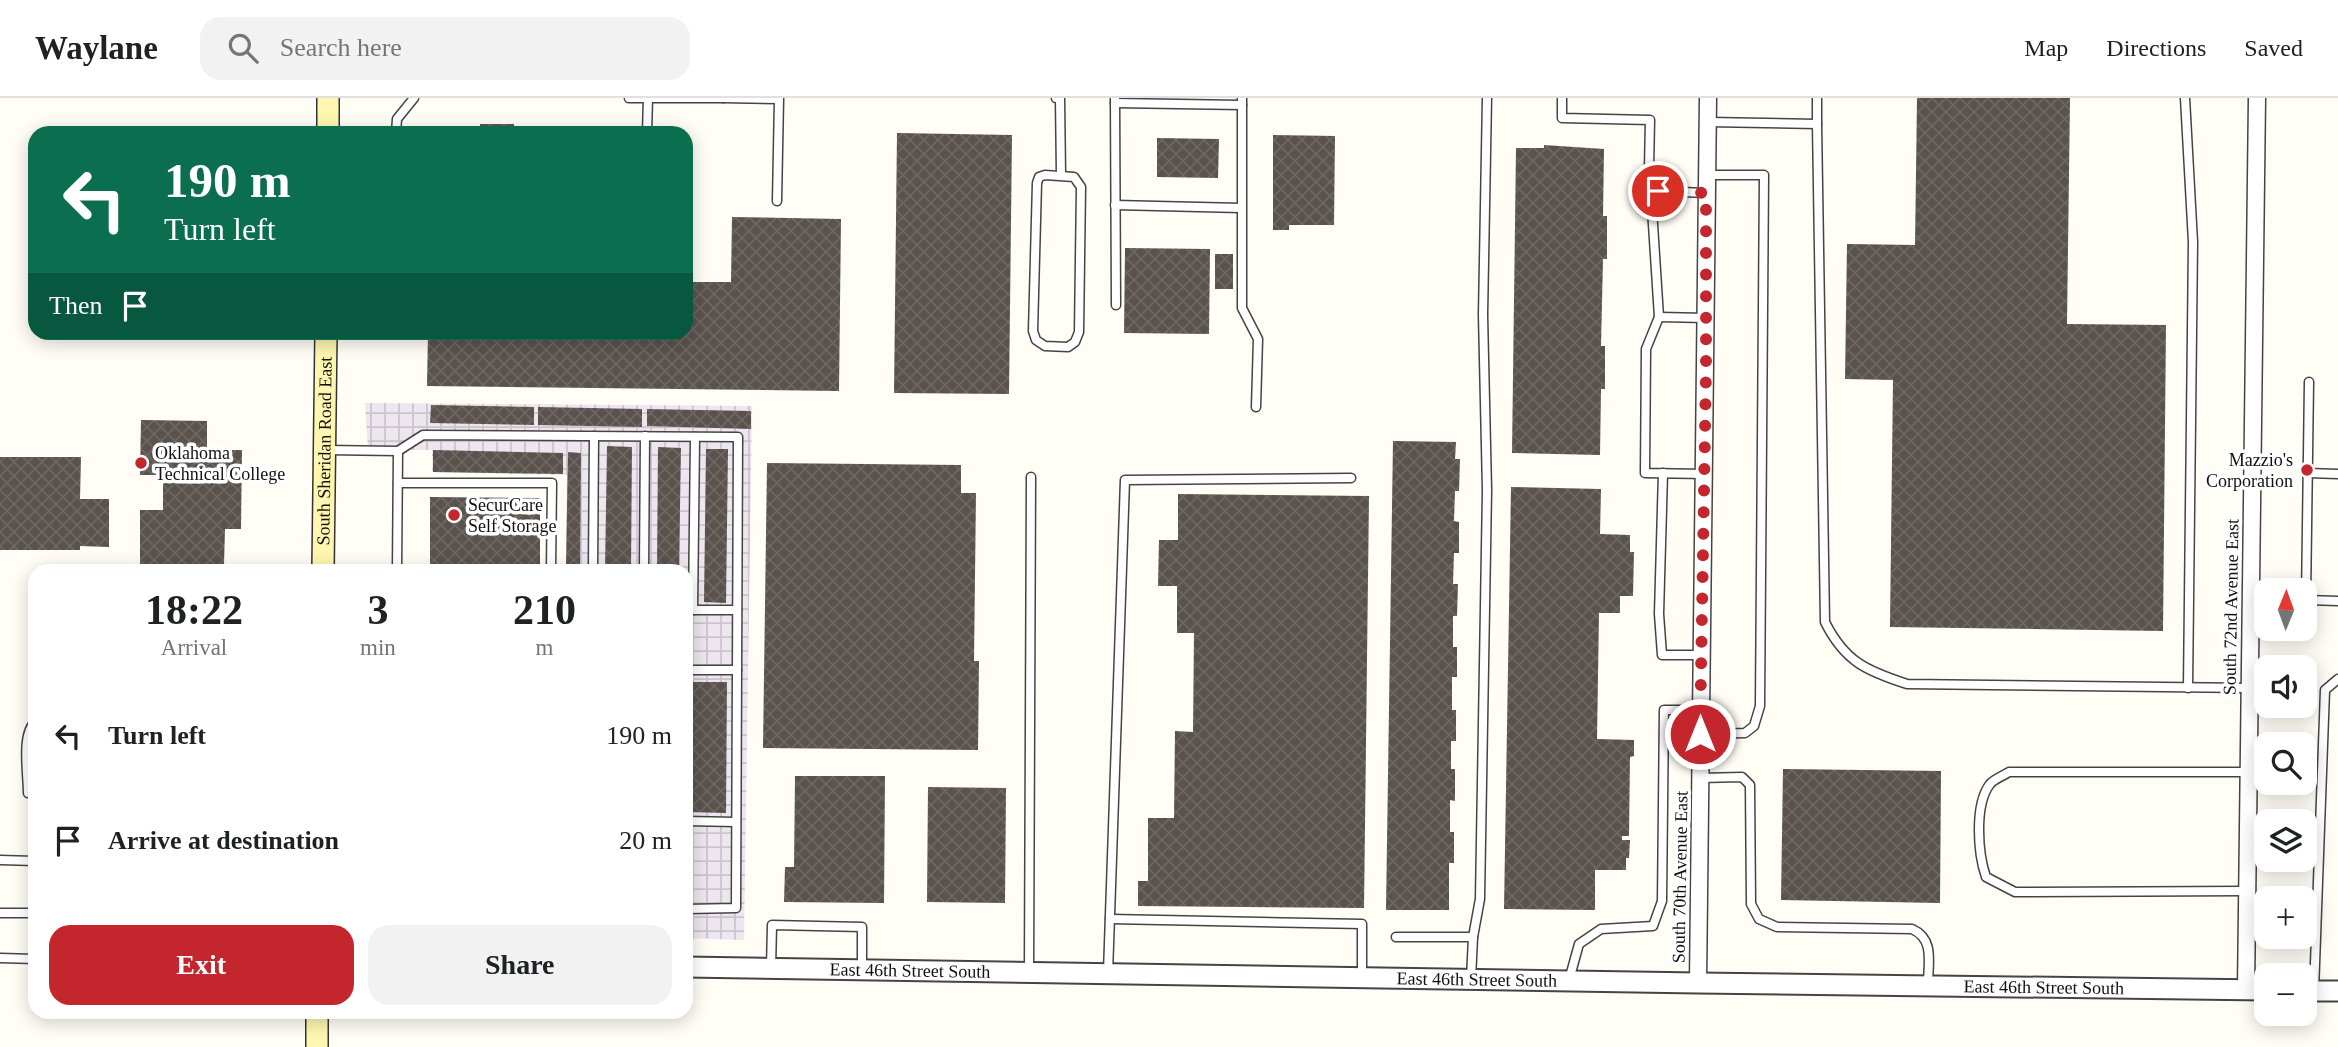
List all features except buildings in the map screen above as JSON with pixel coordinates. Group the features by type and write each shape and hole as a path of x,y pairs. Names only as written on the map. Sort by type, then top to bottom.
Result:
{"main road":[{"path":"328,98 328,126"},
{"name":"South Sheridan Road East","path":"323,564 326,340"},
{"path":"317,1019 317,1047"}],"street":[{"name":"South 70th Avenue East","path":"1698,984 1708,98"},
{"name":"South 72nd Avenue East","path":"2246,990 2257,98"},
{"name":"East 46th Street South","path":"693,967 1698,984 2254,990"},
{"path":"2317,991 2338,991"}],"lane":[{"path":"396,126 397,119 414,98"},
{"path":"629,98 779,99 777,201"},
{"path":"647,126 648,98"},
{"path":"1056,98 1060,98 1061,175"},
{"path":"1471,979 1472,937 1481,885 1487,490 1483,315 1487,98"},
{"path":"1562,98 1562,118 1650,120 1648,169 1658,191 1652,209 1659,317 1646,349 1645,473 1705,474"},
{"path":"1817,98 1825,622 1835,642 1850,657 1874,673 1907,684 2250,688"},
{"path":"2185,98 2193,242 2188,688"},
{"path":"1116,305 1115,101 1242,102 1242,308 1258,339 1256,407"},
{"path":"1708,122 1816,124"},
{"path":"1045,175 1061,175 1074,177 1081,187 1079,332 1075,342 1068,347 1045,346 1036,340 1033,331 1037,183 1039,177 1045,175"},
{"path":"1700,734 1745,733 1754,726 1760,706 1764,175 1707,175"},
{"path":"1658,191 1706,193"},
{"path":"1115,205 1241,208"},
{"path":"1659,317 1707,318"},
{"path":"2309,382 2306,600 2338,601"},
{"path":"325,450 398,451 423,435 738,437 736,908 693,909"},
{"path":"593,564 594,436"},
{"path":"644,564 645,436"},
{"path":"691,564 695,437"},
{"path":"397,564 398,451"},
{"path":"1663,473 1660,614 1662,654 1701,655"},
{"path":"2308,473 2338,474"},
{"path":"1029,972 1031,477"},
{"path":"1108,973 1125,480 1351,478"},
{"path":"398,482 552,483 551,564"},
{"path":"693,610 737,610"},
{"path":"693,670 737,670"},
{"path":"2310,963 2325,690 2338,679"},
{"path":"1569,980 1579,944 1601,929 1654,926 1662,901 1664,710 1700,710"},
{"path":"2247,891 2015,892 1986,877 1979,858 1981,801 1991,782 2009,772 2249,772"},
{"path":"1700,778 1742,777 1750,785 1751,904 1759,919 1777,926 1912,929 1922,933 1928,943 1928,985"},
{"path":"693,821 736,822"},
{"path":"0,860 28,861"},
{"path":"0,913 28,914"},
{"path":"1110,919 1362,924 1362,977"},
{"path":"771,968 772,925 862,927 862,970"},
{"path":"1396,937 1472,937"},
{"path":"0,958 28,959"}],"shaded area":[{"name":"SecurCare Self Storage","path":"365,403 752,406 744,940 693,938 693,564 566,564 567,475 432,472 432,450 368,450"}],"place":[{"name":"Oklahoma Technical College","path":"141,463"},
{"name":"Mazzio's Corporation","path":"2307,470"},
{"name":"SecurCare Self Storage","path":"454,515"}],"route":[{"path":"1658,191 1706,193 1700,734"}]}
